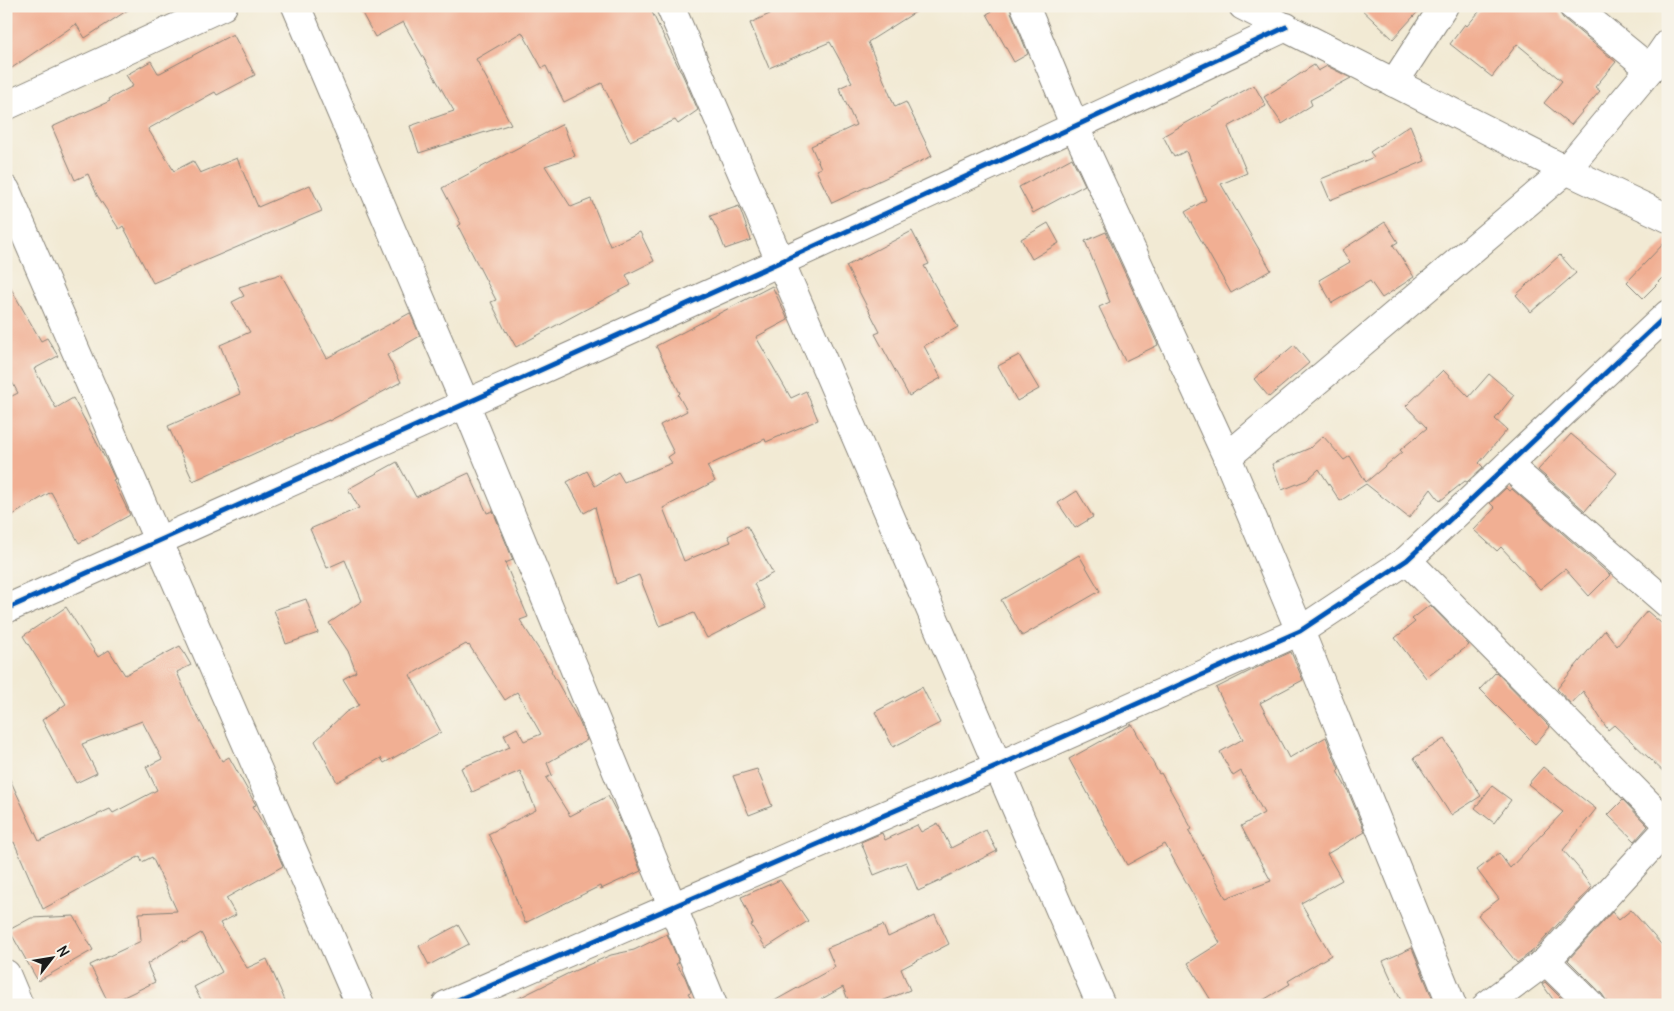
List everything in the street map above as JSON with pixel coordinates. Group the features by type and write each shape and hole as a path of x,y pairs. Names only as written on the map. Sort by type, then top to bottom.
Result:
{"street":[{"path":"6,106 223,6"},
{"path":"296,6 465,403 713,1005"},
{"path":"670,6 1101,1005"},
{"path":"1024,6 1075,127 1227,457 1452,1005"},
{"path":"1243,6 1566,170 1668,218"},
{"path":"1394,83 1444,6"},
{"path":"1573,6 1650,69"},
{"path":"6,609 781,261 1075,127 1286,27"},
{"path":"1227,457 1566,170 1650,69 1668,43"},
{"path":"6,190 360,1005"},
{"path":"446,1005 998,766 1300,631 1407,560 1668,314"},
{"path":"1508,466 1668,604"},
{"path":"1407,560 1668,824"},
{"path":"1487,1005 1546,961 1668,828"},
{"path":"1546,961 1591,1005"},
{"path":"6,974 19,1005"}],"building":[{"path":"6,6 134,6 85,38 76,24 6,72"},
{"path":"358,6 649,6 698,110 678,124 675,120 630,141 602,83 564,102 546,66 542,68 522,32 476,59 511,124 419,153 410,126 454,111 403,22 375,37"},
{"path":"787,6 925,6 868,42 895,107 906,102 932,156 832,203 816,170 821,168 811,146 856,125 839,88 852,82 830,42 769,68 750,23"},
{"path":"1001,6 1010,6 1028,54 1014,62 987,14"},
{"path":"1358,6 1423,6 1393,39"},
{"path":"1484,6 1558,6 1563,18 1616,62 1595,87 1600,91 1571,125 1544,103 1562,81 1517,44 1492,77 1450,44 1465,24 1467,26"},
{"path":"233,34 255,75 217,95 215,92 148,129 174,171 193,161 200,173 237,158 258,207 310,185 322,211 153,283 123,226 119,229 97,195 88,174 75,180 52,127 110,101 109,99 133,86 126,75 151,61 158,73 160,73"},
{"path":"1314,65 1318,71 1327,66 1351,78 1310,100 1312,105 1282,124 1264,97"},
{"path":"1254,85 1266,106 1228,127 1247,173 1221,184 1271,270 1231,293 1185,212 1206,200 1186,151 1174,157 1163,136"},
{"path":"563,124 575,156 545,166 571,207 591,199 610,246 640,232 654,261 626,275 631,285 516,347 491,302 496,300 458,226 461,224 442,188"},
{"path":"1410,125 1425,161 1330,200 1321,179 1374,157 1370,152"},
{"path":"1072,158 1085,185 1033,213 1019,187"},
{"path":"739,206 751,240 725,249 710,216"},
{"path":"1385,222 1398,242 1393,245 1414,277 1382,298 1370,281 1332,303 1319,280 1350,262 1342,250"},
{"path":"1048,223 1059,243 1032,259 1021,239"},
{"path":"912,231 929,264 924,266 958,327 924,346 941,378 909,396 875,334 880,332 846,266"},
{"path":"1106,232 1158,345 1125,361 1099,307 1110,302 1085,241"},
{"path":"1668,239 1668,273 1643,298 1627,282"},
{"path":"1560,255 1576,273 1531,312 1516,295"},
{"path":"281,274 327,358 410,313 420,336 387,355 401,382 329,421 193,481 168,426 240,394 220,345 250,332 232,302 244,296 239,287"},
{"path":"6,280 41,341 47,338 58,356 34,369 56,408 73,398 106,460 115,479 113,480 130,515 79,543 51,492 6,519 6,399 18,393 6,371"},
{"path":"772,286 788,320 756,337 791,398 806,391 818,420 766,442 765,439 707,466 715,481 663,508 684,561 731,542 728,536 747,526 773,573 754,584 766,608 707,638 694,613 659,626 639,575 616,584 595,507 584,513 567,482 587,471 595,486 618,472 624,482 672,463 668,457 674,453 660,425 687,411 656,346"},
{"path":"1294,345 1309,363 1269,397 1254,379"},
{"path":"1019,355 1039,389 1017,401 998,366"},
{"path":"1443,370 1469,397 1489,374 1514,395 1495,419 1507,430 1479,463 1483,467 1467,482 1465,481 1440,501 1431,489 1409,518 1366,484 1340,501 1319,469 1307,480 1282,490 1272,464 1310,448 1323,436 1344,460 1350,456 1366,482 1427,428 1406,406"},
{"path":"1571,434 1617,473 1585,511 1538,470"},
{"path":"397,462 416,497 469,473 487,513 493,511 513,560 505,563 528,617 520,620 552,670 587,740 547,763 552,775 546,778 570,816 608,796 618,815 641,871 601,889 600,886 525,923 501,859 488,834 536,810 520,771 472,792 461,768 510,747 504,735 517,728 524,741 541,734 517,692 505,700 469,645 466,644 410,675 441,732 384,763 381,758 337,782 315,741 346,712 359,705 343,679 356,672 348,651 329,623 362,601 345,560 327,568 310,529 359,508 348,489"},
{"path":"1506,488 1509,491 1512,489 1610,575 1589,596 1565,569 1540,589 1501,547 1497,551 1474,530 1495,508 1490,503"},
{"path":"1077,491 1093,517 1075,528 1058,503"},
{"path":"1079,555 1100,591 1022,636 1001,600"},
{"path":"306,599 318,633 286,644 274,610"},
{"path":"1430,605 1469,645 1426,678 1395,638 1415,622 1412,619"},
{"path":"66,607 98,657 109,650 125,675 180,646 191,665 177,672 191,705 222,761 229,757 256,805 253,806 270,836 283,866 226,898 236,915 220,923 247,968 267,959 287,1005 204,1005 194,987 222,972 201,933 184,943 183,941 147,964 155,982 109,1004 90,965 141,941 139,913 177,911 152,857 142,862 140,856 43,909 14,842 6,845 6,771 39,841 110,809 113,813 157,790 146,767 162,759 142,721 82,744 97,773 76,783 42,720 66,704 23,636"},
{"path":"1647,611 1668,629 1668,776 1614,725 1608,730 1583,691 1571,704 1557,689 1605,630 1617,646"},
{"path":"1291,652 1303,680 1260,703 1289,758 1326,737 1339,769 1337,771 1348,791 1365,832 1327,854 1342,880 1301,903 1331,955 1288,981 1290,984 1255,1005 1214,1005 1188,963 1220,943 1165,844 1127,865 1069,759 1132,724 1192,829 1189,831 1226,898 1271,881 1241,826 1264,813 1241,771 1233,776 1220,752 1243,739 1216,688"},
{"path":"1496,672 1550,727 1535,744 1480,689"},
{"path":"922,687 940,723 893,747 875,712"},
{"path":"1444,739 1481,796 1451,815 1414,758"},
{"path":"1543,767 1596,809 1563,850 1592,887 1535,949 1517,963 1478,915 1499,899 1477,870 1499,853 1510,868 1563,812 1528,784"},
{"path":"757,769 772,806 749,815 733,776"},
{"path":"1492,786 1511,800 1494,823 1475,808"},
{"path":"1623,800 1648,826 1635,841 1608,815"},
{"path":"938,823 951,848 986,830 997,851 918,891 906,862 874,875 861,842 882,833 885,840 917,825 921,832"},
{"path":"780,880 808,921 766,948 751,925 753,924 741,897"},
{"path":"1631,910 1668,952 1668,1005 1606,1005 1606,1000 1602,994 1568,960 1612,912 1619,920"},
{"path":"935,915 949,944 901,969 910,990 872,1005 850,1005 843,987 811,1005 767,1005 835,967 827,948 883,925 888,937"},
{"path":"74,916 93,950 38,981 9,930 31,918"},
{"path":"458,925 469,944 429,965 419,946"},
{"path":"667,934 679,962 676,964 685,977 691,992 688,993 695,1005 505,1005 567,974 611,955 634,950"},
{"path":"1412,948 1435,1005 1403,1005 1383,961"},
{"path":"1545,982 1568,1005 1557,1005 1542,984"}],"cycle path":[{"path":"6,609 808,249 1286,27"},
{"path":"446,1005 998,766 1300,631 1407,560 1668,314"}]}
